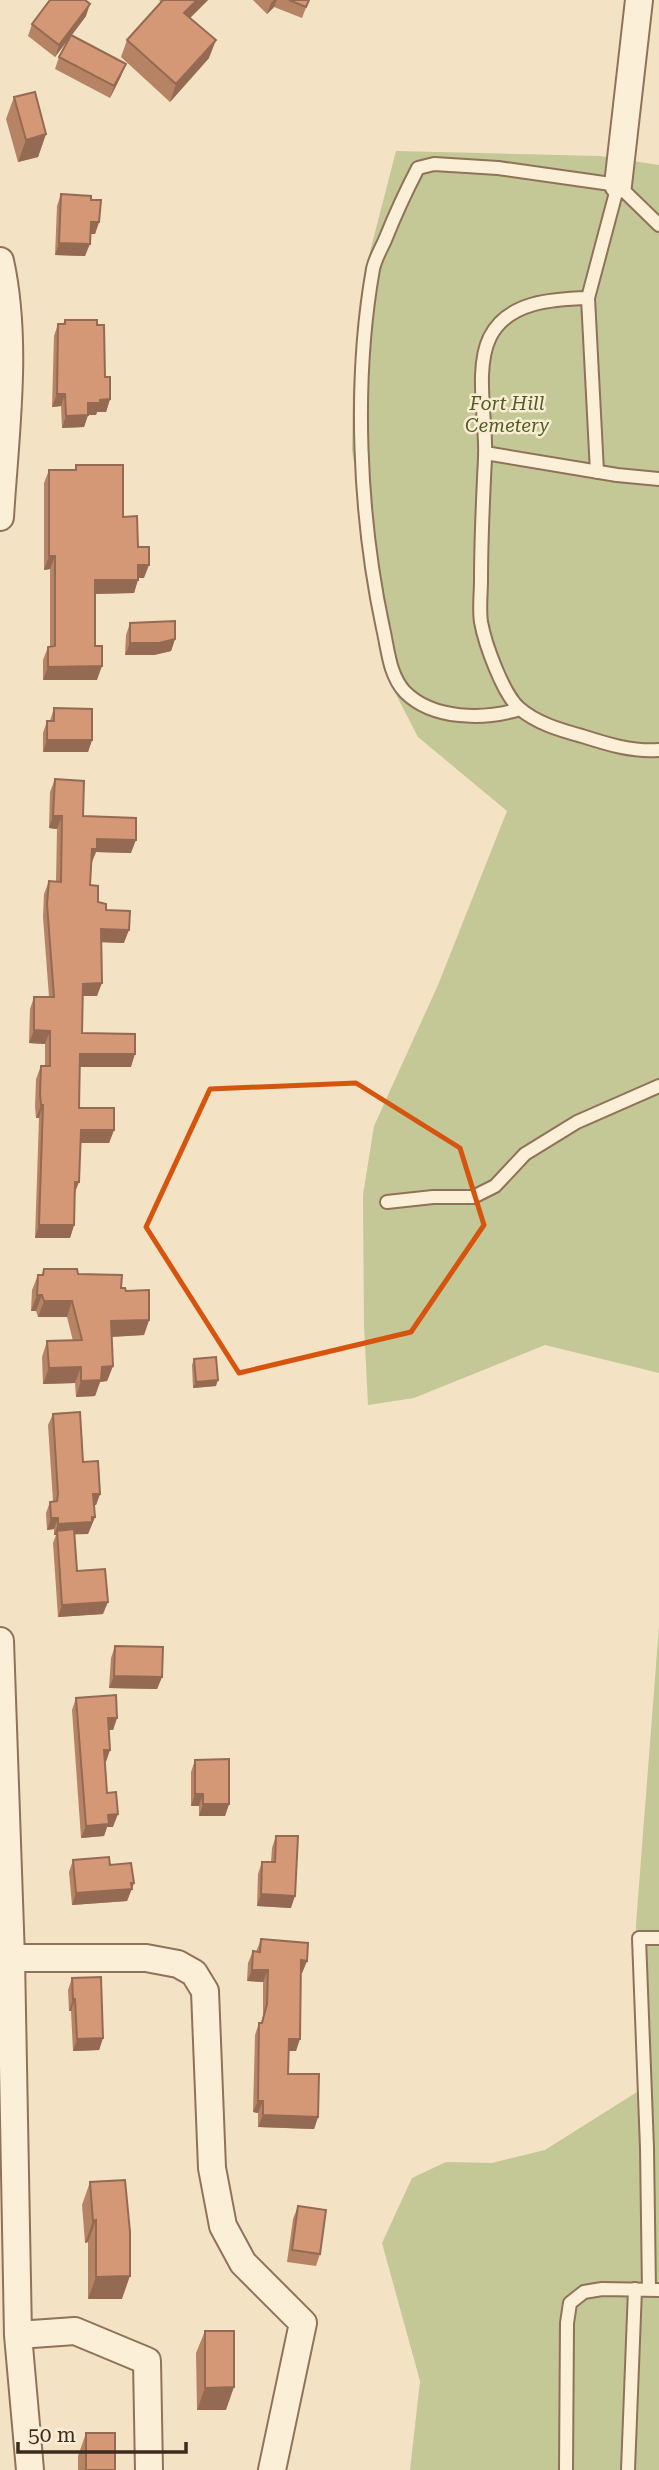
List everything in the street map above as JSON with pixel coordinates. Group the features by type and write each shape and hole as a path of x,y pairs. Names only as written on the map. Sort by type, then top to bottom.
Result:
{"street":[{"path":"618,185 639,0"},
{"path":"0,261 5,284 8,349 0,517"},
{"path":"0,1641 11,1958 18,2335 30,2470"},
{"path":"11,1958 146,1958 178,1964 194,1973 205,1991 212,2168 223,2226 243,2263 303,2323 272,2470"},
{"path":"18,2335 75,2331 147,2361 149,2470"}],"lane":[{"path":"520,709 503,714 455,715 422,705 405,691 394,676 372,575 363,476 361,414 374,267 402,198 418,168 434,164 498,168 618,185 659,225"},
{"path":"597,472 588,298 618,185"},
{"path":"588,298 561,298 519,309 501,323 490,337 483,376 485,453 481,621 499,677 520,709 532,718 579,736 643,751 659,750"},
{"path":"485,453 597,472 659,479"},
{"path":"387,1202 433,1197 473,1198 495,1186 525,1154 577,1122 659,1086"},
{"path":"566,2470 567,2323 570,2302 584,2292 602,2289 654,2290 639,1938 659,1938"},
{"path":"628,2470 635,2289"}],"highlighted area":[{"path":"356,1083 460,1148 484,1225 411,1332 239,1373 146,1227 210,1089"}],"green space":[{"name":"Fort Hill Cemetery","path":"396,151 600,156 659,165 659,1373 545,1345 414,1398 368,1405 363,1195 374,1126 438,985 507,811 418,737 389,681 352,450 353,389 365,271"},
{"path":"659,1627 659,2470 410,2470 420,2381 382,2243 412,2178 446,2162 492,2163 545,2150 637,2092 636,1924"}],"building":[{"path":"50,0 85,0 90,4 59,45 32,24"},
{"path":"163,0 197,0 184,13 216,40 176,84 127,40"},
{"path":"289,0 309,0 306,7"},
{"path":"71,35 126,64 114,86 59,57"},
{"path":"35,92 46,134 26,140 14,97"},
{"path":"61,194 91,196 91,200 101,200 99,222 91,222 90,244 59,243"},
{"path":"65,320 97,320 97,325 104,325 105,377 110,377 110,399 100,400 100,403 88,403 88,415 66,416 65,394 57,394 58,324 65,324"},
{"path":"76,465 123,465 123,517 137,516 138,547 149,547 149,565 138,565 138,580 95,580 95,646 102,646 102,666 48,667 48,647 55,646 55,556 49,556 49,470 76,470"},
{"path":"175,621 175,639 159,643 130,643 130,623"},
{"path":"54,708 92,709 92,740 47,740 47,721 54,721"},
{"path":"55,779 84,781 83,816 136,818 136,840 97,839 97,849 92,849 90,885 98,886 98,902 106,904 106,910 130,911 129,930 101,929 102,983 83,984 82,1033 135,1034 135,1054 80,1054 79,1108 114,1108 114,1130 81,1130 79,1182 75,1182 74,1225 39,1225 43,1105 40,1094 41,1066 50,1066 50,1031 34,1030 34,997 54,997 47,904 49,881 61,882 62,816 53,816"},
{"path":"44,1269 77,1269 78,1274 122,1275 121,1288 126,1291 149,1290 149,1320 111,1321 113,1366 102,1367 101,1380 81,1381 81,1367 49,1368 47,1341 82,1340 72,1301 44,1301 42,1295 37,1295 38,1275 43,1275"},
{"path":"216,1357 218,1380 196,1382 194,1359"},
{"path":"80,1412 83,1462 98,1461 100,1494 93,1494 95,1517 92,1517 92,1522 58,1524 58,1518 51,1518 50,1502 57,1501 58,1494 53,1414"},
{"path":"74,1529 77,1571 105,1569 108,1602 62,1605 57,1531"},
{"path":"115,1646 163,1647 162,1677 114,1676"},
{"path":"116,1695 117,1718 108,1718 110,1750 104,1750 107,1793 116,1792 118,1814 108,1815 109,1824 86,1826 76,1698"},
{"path":"229,1759 229,1804 203,1804 203,1794 195,1794 195,1760"},
{"path":"276,1836 298,1836 295,1896 261,1894 262,1862 275,1862"},
{"path":"109,1857 110,1865 131,1863 134,1883 131,1883 132,1889 76,1893 73,1860"},
{"path":"261,1939 308,1943 307,1961 301,1960 300,2039 289,2039 288,2074 319,2074 318,2117 263,2115 263,2101 258,2101 259,2023 262,2023 267,2004 268,1970 252,1970 253,1951 260,1952"},
{"path":"101,1977 103,2038 77,2039 72,1978"},
{"path":"125,2180 130,2232 130,2276 96,2277 96,2220 93,2221 90,2182"},
{"path":"298,2206 326,2210 320,2254 292,2250"},
{"path":"205,2331 234,2331 234,2387 205,2388"},
{"path":"86,2433 115,2433 115,2470 86,2470"}]}
